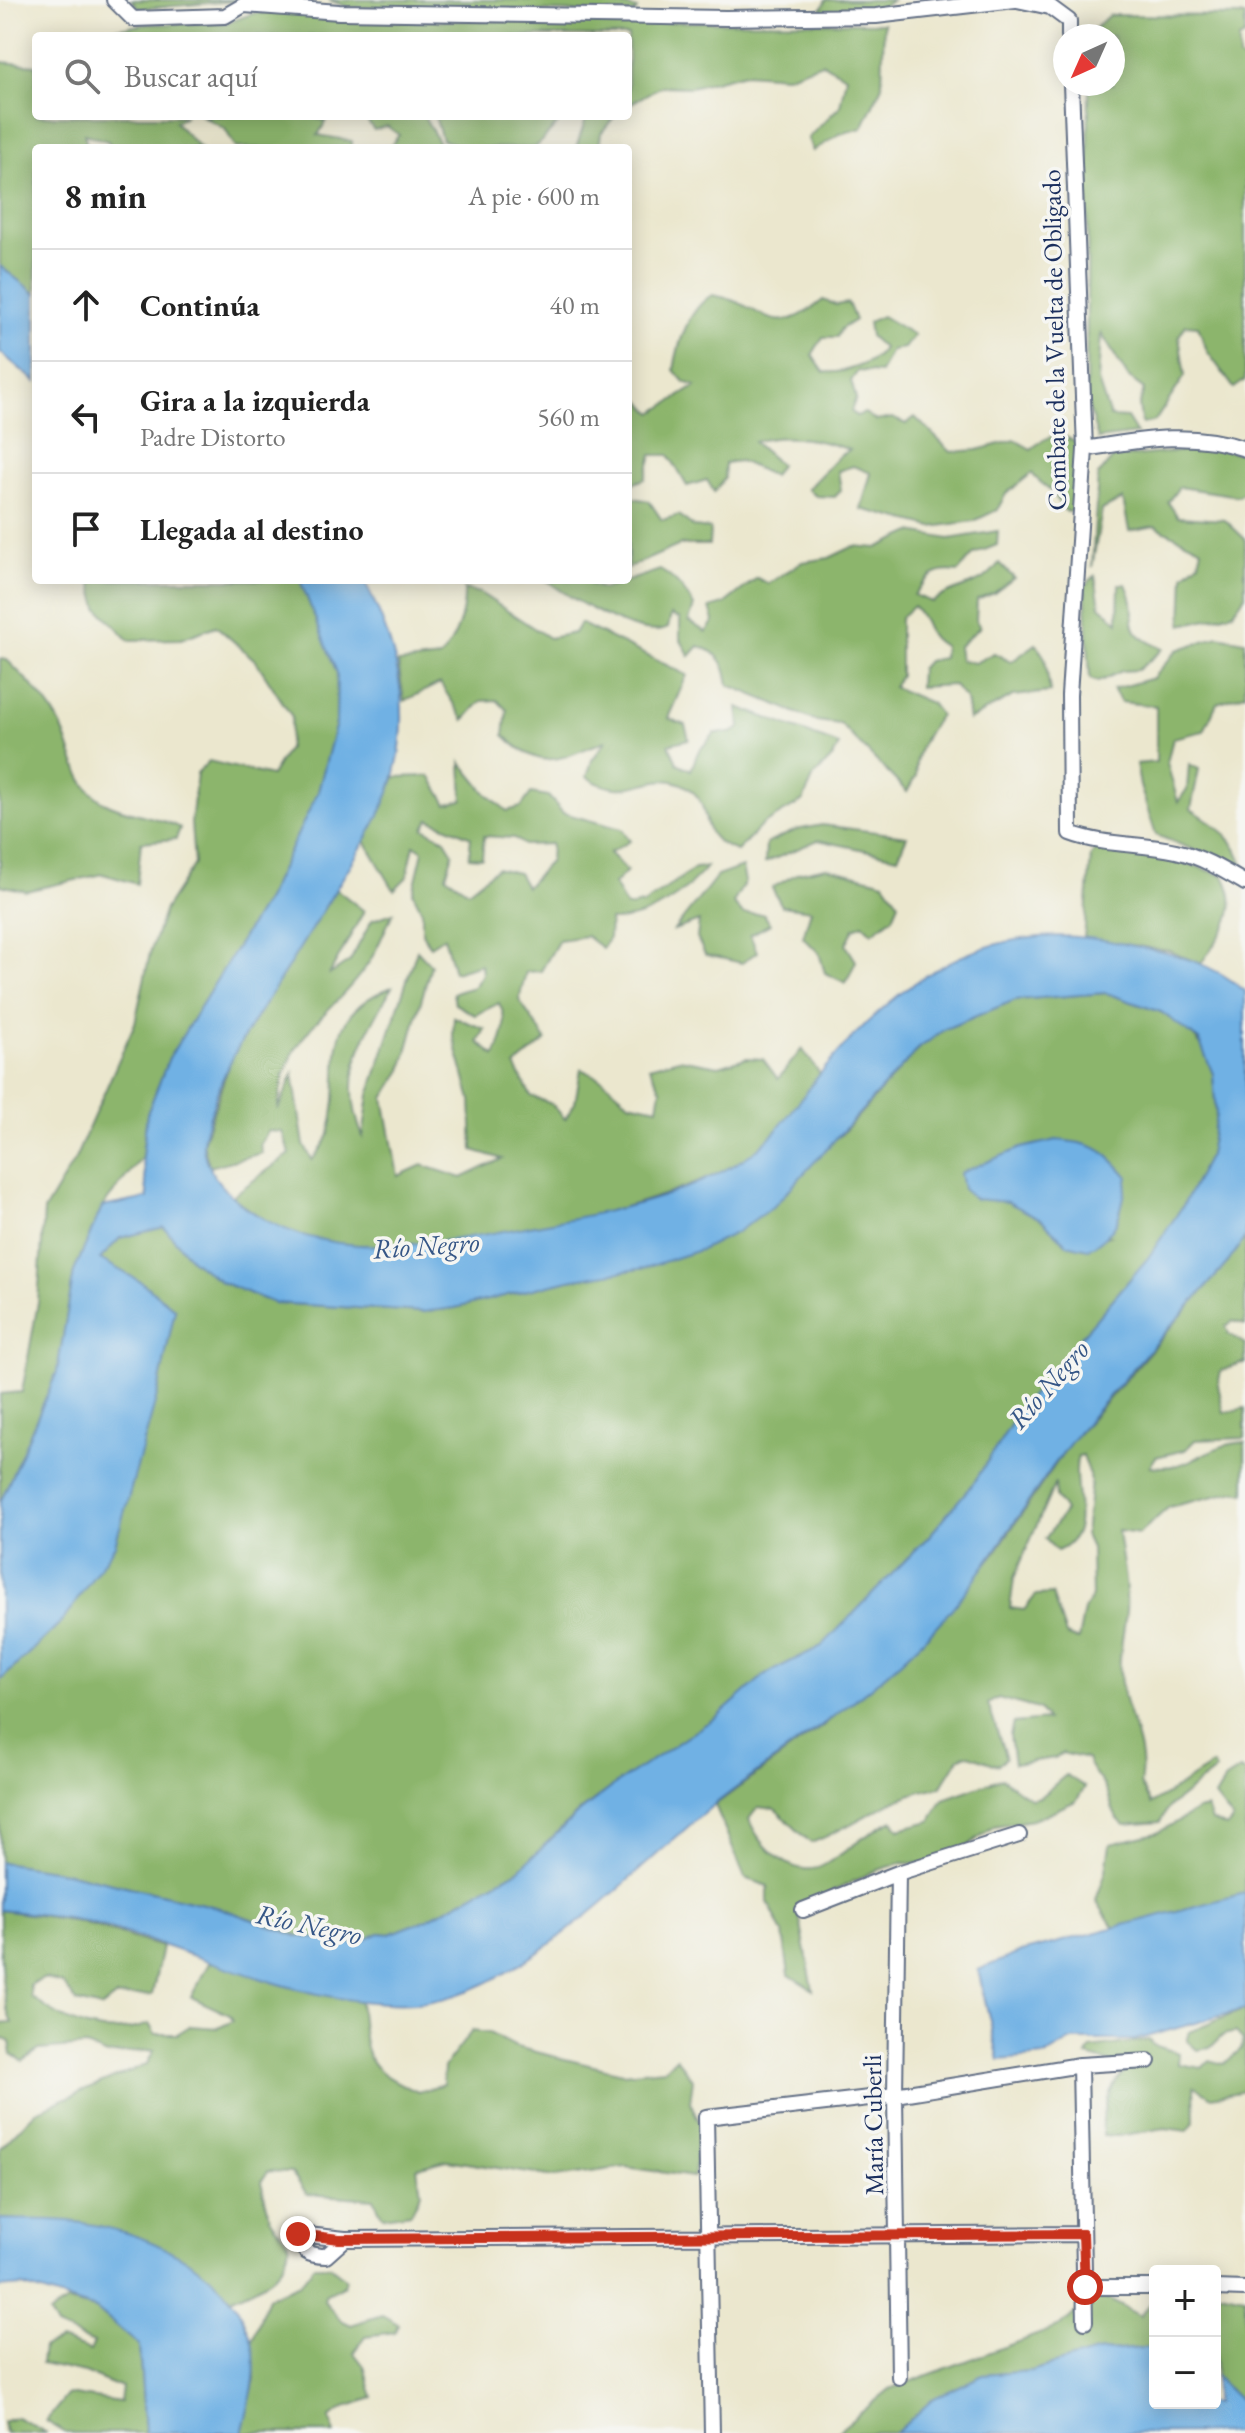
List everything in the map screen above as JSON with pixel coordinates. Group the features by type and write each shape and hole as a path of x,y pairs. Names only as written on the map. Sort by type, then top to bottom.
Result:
{"street":[{"path":"114,0 133,19 225,16 244,5 386,13 726,18 876,16 1016,0 1050,7 1065,24"},
{"name":"Combate de la Vuelta de Obligado","path":"1071,96 1085,449 1069,695 1070,833 1086,839 1176,851 1212,863 1245,883"},
{"path":"1085,449 1167,436 1221,441 1245,449"},
{"path":"803,1910 898,1873 1019,1835"},
{"name":"María Cuberli","path":"898,1873 895,2095 899,2377"},
{"path":"712,2433 706,2117 895,2095 1080,2065 1148,2061"},
{"path":"1080,2065 1085,2322"},
{"path":"345,2239 1083,2234"},
{"path":"1085,2287 1149,2287"},
{"path":"1221,2288 1245,2289"}],"green space":[{"path":"131,0 246,0 139,9"},
{"path":"329,0 593,0 637,9 635,13 348,7"},
{"path":"826,0 892,0 882,8 820,12"},
{"path":"306,11 339,20 884,23 882,86 862,128 840,134 813,151 808,138 840,106 846,76 822,63 786,76 745,73 691,87 661,86 632,103 632,32 96,32 149,24 227,23 254,13"},
{"path":"1109,15 1245,16 1245,36 1239,39 1239,58 1245,62 1245,380 1234,388 1207,351 1198,326 1186,325 1179,336 1185,376 1155,421 1142,424 1139,407 1144,389 1128,377 1101,333 1098,381 1110,417 1127,418 1137,434 1098,439 1086,399 1089,96 1125,96 1125,24 1100,24"},
{"path":"0,62 32,65 32,120 179,120 175,122 196,144 110,144 84,134 87,144 32,144 32,291 0,266"},
{"path":"209,120 322,120 326,121 318,135 352,141 352,144 234,144 225,129"},
{"path":"426,120 439,144 392,144 399,135 387,126 374,130 368,122"},
{"path":"436,120 561,120 539,144 456,144 442,140"},
{"path":"586,120 612,120 601,133 600,144 577,144"},
{"path":"712,295 730,299 778,320 805,313 823,300 836,305 848,303 855,320 841,329 837,337 823,337 812,355 824,372 857,367 879,354 883,348 870,336 868,322 882,316 914,335 904,348 891,350 880,373 858,371 851,381 856,398 851,411 856,416 865,413 876,421 892,418 906,424 915,417 951,452 977,450 1015,440 1031,449 1049,437 1067,438 1080,446 1078,510 1067,512 1052,491 1032,473 1006,494 997,510 974,521 932,527 861,509 871,473 853,466 838,471 841,490 835,497 816,496 807,489 840,455 850,450 815,440 790,438 754,442 780,465 773,476 740,461 725,463 724,479 714,492 707,480 687,486 669,455 652,455 645,479 632,484 632,392 653,413 696,386 684,382 674,370 681,339 690,318"},
{"path":"1214,448 1243,454 1245,491 1238,496 1179,487 1168,502 1178,517 1225,520 1245,539 1245,596 1233,613 1182,625 1184,575 1199,562 1202,549 1155,526 1129,531 1123,499 1102,510 1092,567 1098,475 1113,458"},
{"path":"632,498 649,501 662,520 679,515 694,527 710,529 709,545 680,545 632,566"},
{"path":"998,531 997,545 974,554 958,572 932,576 914,595 932,602 984,578 999,563 1014,578 994,593 977,600 976,621 980,627 958,647 960,660 975,663 994,653 1011,662 1036,644 1045,658 1050,692 1013,696 969,720 966,699 953,685 919,687 920,669 927,661 943,658 944,646 932,637 913,606 900,618 900,676 893,687 931,703 940,715 922,744 916,776 907,792 840,724 816,721 729,685 721,660 706,649 699,646 690,656 680,639 680,619 671,615 668,628 656,631 640,629 606,616 552,584 590,584 603,589 632,584 632,579 660,570 679,585 694,606 689,621 706,632 714,621 710,608 724,604 757,578 768,584 802,562 829,558 854,546 877,548 912,532 949,539"},
{"path":"1095,576 1100,606 1118,622 1119,584 1126,584 1135,629 1148,642 1163,649 1138,670 1122,671 1098,682 1090,679 1085,585"},
{"path":"92,584 302,584 337,673 336,723 318,792 267,898 169,1058 147,1114 142,1157 102,1207 74,1272 57,1372 0,1503 0,1394 22,1392 38,1302 44,1211 75,1159 135,1023 150,953 165,909 194,864 191,823 197,773 209,761 271,776 288,748 292,717 256,661 216,626 181,639 129,640 98,608"},
{"path":"464,589 480,593 549,638 574,633 580,623 687,675 668,718 685,725 689,739 669,744 677,763 691,770 698,752 715,733 731,733 740,728 738,707 839,745 833,757 814,776 803,801 762,825 737,851 714,838 701,804 687,787 663,780 616,788 587,777 592,760 606,741 563,757 541,759 530,755 504,735 507,710 497,700 481,701 464,720 440,683 404,701 398,663 440,658 458,626"},
{"path":"1218,636 1245,641 1245,694 1217,703 1204,731 1173,738 1167,763 1178,802 1187,789 1189,764 1199,769 1191,809 1225,834 1237,850 1244,870 1156,835 1136,764 1156,762 1156,706 1121,702 1113,689 1153,678 1177,650"},
{"path":"0,659 7,660 51,709 62,728 77,769 95,795 123,810 180,828 176,839 141,842 137,884 103,874 26,891 0,885"},
{"path":"461,762 486,793 507,811 521,807 531,793 548,796 563,813 622,829 630,841 609,853 627,871 614,884 626,907 644,904 695,868 706,867 676,897 663,905 637,916 610,920 609,938 602,948 586,936 559,940 541,971 526,972 519,1000 546,1040 515,1066 531,1096 552,1104 565,1119 575,1103 581,1069 603,1080 629,1102 658,1108 661,1089 649,1067 679,1059 719,1066 746,1058 763,1059 778,1079 802,1049 820,1074 759,1149 709,1178 659,1197 538,1228 475,1238 361,1245 317,1241 293,1234 261,1218 232,1196 290,1154 282,1132 268,1131 260,1145 262,1153 209,1167 203,1143 231,1058 336,889 364,911 329,975 350,961 372,920 393,913 368,964 299,1044 282,1083 278,1110 293,1074 304,1145 312,1160 329,1134 342,1030 351,1014 367,1000 392,987 363,1041 357,1059 353,1095 363,1137 369,1095 417,950 431,965 402,1070 384,1098 398,1176 422,1165 462,1178 502,1159 473,1150 471,1100 453,1035 454,1017 485,1029 478,1042 495,1056 504,1023 499,1003 475,1015 455,1004 453,993 474,987 482,974 481,964 454,972 444,937 430,946 422,933 422,911 413,893 423,851 414,845 407,877 394,890 365,841 395,777 430,776 447,804 463,800","holes":["429,819 471,837 469,857 482,858 484,836 514,838 524,845 551,844 550,861 526,887 518,873 497,868 468,891 446,876 453,853 445,840 424,828"]},
{"path":"822,825 907,836 898,857 818,840 765,863 766,844 796,830"},
{"path":"1098,847 1153,851 1224,876 1230,889 1231,912 1201,964 1169,951 1084,938 1091,856"},
{"path":"742,867 745,882 733,903 743,914 764,914 770,924 750,935 757,952 742,963 705,955 697,938 699,921 674,930 717,876"},
{"path":"826,867 884,882 899,903 893,917 872,933 863,924 854,928 846,945 856,961 846,983 825,973 819,953 803,937 811,910 782,906 772,888 798,873"},
{"path":"1106,993 1161,1012 1190,1032 1205,1050 1213,1074 1216,1115 1209,1155 1184,1204 1148,1258 1023,1405 975,1481 930,1535 822,1646 766,1674 718,1716 616,1784 575,1815 520,1869 428,1919 390,1934 379,1933 357,1944 303,1937 220,1908 65,1872 0,1862 0,1681 64,1619 157,1396 175,1309 141,1282 100,1259 120,1238 164,1227 191,1259 221,1282 274,1303 423,1312 455,1308 569,1280 645,1268 841,1135 918,1049 945,1029 1015,1000","holes":["1008,1202 1110,1236 1067,1244 1041,1219"]},
{"path":"1245,1237 1245,1325 1233,1321 1226,1326 1229,1334 1245,1344 1245,1364 1221,1371 1218,1385 1224,1413 1245,1408 1245,1438 1195,1440 1185,1450 1156,1457 1150,1466 1177,1465 1218,1448 1245,1442 1245,1493 1236,1491 1169,1507 1139,1534 1118,1531 1126,1602 1120,1675 1141,1755 1140,1784 1151,1804 1212,1765 1216,1770 1169,1807 1160,1822 1125,1825 1116,1817 1102,1782 1087,1759 1062,1753 1055,1758 1014,1764 1010,1735 1013,1723 1047,1720 1038,1709 998,1698 988,1704 1006,1758 997,1765 967,1754 959,1758 941,1787 907,1796 811,1843 775,1809 758,1807 749,1819 769,1850 790,1865 814,1869 893,1820 899,1829 931,1821 943,1799 1002,1778 1031,1799 1040,1797 1066,1775 1085,1787 1076,1801 1033,1820 994,1826 953,1857 929,1864 901,1863 872,1872 798,1909 813,1990 789,1975 783,1933 768,1902 768,1886 745,1878 715,1805 824,1725 922,1641 995,1553 1070,1443 1229,1261","holes":["1082,1455 1091,1481 1085,1535 1091,1548 1092,1597 1084,1610 1078,1640 1066,1635 1052,1594 1036,1595 1024,1610 1010,1608 1014,1578 1055,1483 1056,1498 1065,1511 1045,1539 1057,1551 1069,1544 1078,1522 1078,1456"]},
{"path":"1240,1770 1245,1773 1245,1893 1114,1928 1096,1900 1106,1871 1110,1844 1157,1833 1207,1808 1211,1821 1227,1827 1233,1820 1215,1797 1225,1780"},
{"path":"0,1910 78,1921 162,1947 152,1995 115,1997 101,2008 77,2002 63,1984 45,1978 30,1985 31,1997 58,2015 87,2027 117,2030 149,2024 155,2034 177,2034 190,2026 218,2028 233,2021 230,2015 191,1997 210,1961 360,2001 370,2059 386,2075 418,2092 443,2084 444,2067 472,2031 489,2033 516,2047 622,2073 664,2069 676,2058 693,2079 690,2102 700,2123 694,2177 626,2167 555,2177 447,2160 417,2168 421,2193 411,2213 383,2217 374,2199 307,2194 291,2172 268,2171 261,2182 270,2218 290,2245 276,2274 262,2285 231,2299 208,2276 183,2258 155,2245 94,2228 0,2219 0,2148 36,2111 147,2064 154,2050 106,2055 86,2046 39,2050 23,2061 12,2054 10,2042 0,2037 0,2024 12,2023 3,1985"},
{"path":"1245,2009 1245,2091 1212,2097 1194,2086 1195,2121 1187,2131 1165,2128 1118,2136 1103,2135 1103,2117 1108,2099 1116,2082 1128,2068 1087,2056 1091,2048 1149,2040 1153,2045 1179,2053 1178,2064 1202,2068 1210,2060 1224,2064 1241,2049 1243,2040 1236,2032 1223,2035 1210,2048 1197,2050 1187,2041 1189,2032"},
{"path":"314,2266 330,2266 346,2279 344,2285 325,2295 324,2301 341,2320 351,2325 382,2315 398,2324 395,2332 366,2336 354,2353 364,2366 373,2398 348,2406 329,2418 335,2433 242,2433 255,2379 252,2342 268,2297 300,2284"},
{"path":"1221,2292 1245,2297 1245,2405 1221,2382"},
{"path":"1108,2299 1140,2316 1149,2305 1149,2348 1096,2352 1031,2371 983,2375 934,2398 896,2433 836,2433 890,2389 1061,2326 1088,2301"},
{"path":"67,2302 96,2309 139,2345 145,2433 66,2433 46,2421 68,2394 120,2402 122,2388 85,2373 41,2364 43,2347 61,2340 90,2351 94,2343 56,2327 49,2314"},
{"path":"16,2417 47,2433 5,2433 3,2422"}],"water":[{"path":"0,266 32,291 32,379 0,352"},
{"name":"Río Negro","path":"302,584 366,584 384,627 398,674 402,722 400,747 391,786 368,836 223,1077 203,1144 216,1178 241,1204 275,1225 310,1238 386,1246 465,1238 595,1214 648,1201 700,1182 759,1148 778,1129 850,1039 882,1009 915,983 950,962 988,947 1028,938 1072,937 1119,943 1201,964 1245,991 1245,1237 1229,1261 1071,1442 949,1612 867,1691 715,1804 575,1925 495,1979 455,1996 415,2003 371,2002 328,1996 244,1973 119,1931 77,1920 0,1910 0,1862 65,1872 220,1908 297,1936 357,1944 379,1933 390,1934 428,1919 520,1869 576,1815 616,1784 718,1716 766,1674 822,1646 930,1535 975,1481 1023,1405 1148,1258 1184,1204 1209,1155 1216,1115 1213,1074 1199,1040 1161,1012 1106,993 1015,1000 945,1029 918,1049 775,1205 737,1232 703,1249 645,1268 569,1280 455,1308 423,1312 274,1303 221,1282 191,1259 164,1227 120,1238 100,1259 141,1282 175,1309 157,1396 115,1545 64,1619 0,1681 0,1503 57,1372 74,1272 102,1207 148,1198 142,1157 147,1114 169,1058 267,898 318,792 336,723 337,673"},
{"path":"1056,1140 1089,1145 1105,1153 1128,1177 1118,1219 1107,1235 1088,1249 1067,1244 1041,1219 1008,1202 975,1199 963,1189 960,1173 1021,1148"},
{"path":"1245,1893 1245,2009 1135,2040 1072,2040 1045,2056 999,2060 978,1970 1021,1952"},
{"path":"0,2219 68,2221 124,2232 152,2242 204,2272 225,2292 241,2315 252,2342 254,2377 242,2433 145,2433 139,2345 96,2309 22,2286 0,2288"},
{"path":"1149,2348 1149,2409 1221,2409 1221,2382 1245,2405 1245,2433 896,2433 934,2398 983,2375 1031,2371 1096,2352"}],"route":[{"path":"298,2234 345,2239 1083,2234 1085,2287"}]}
